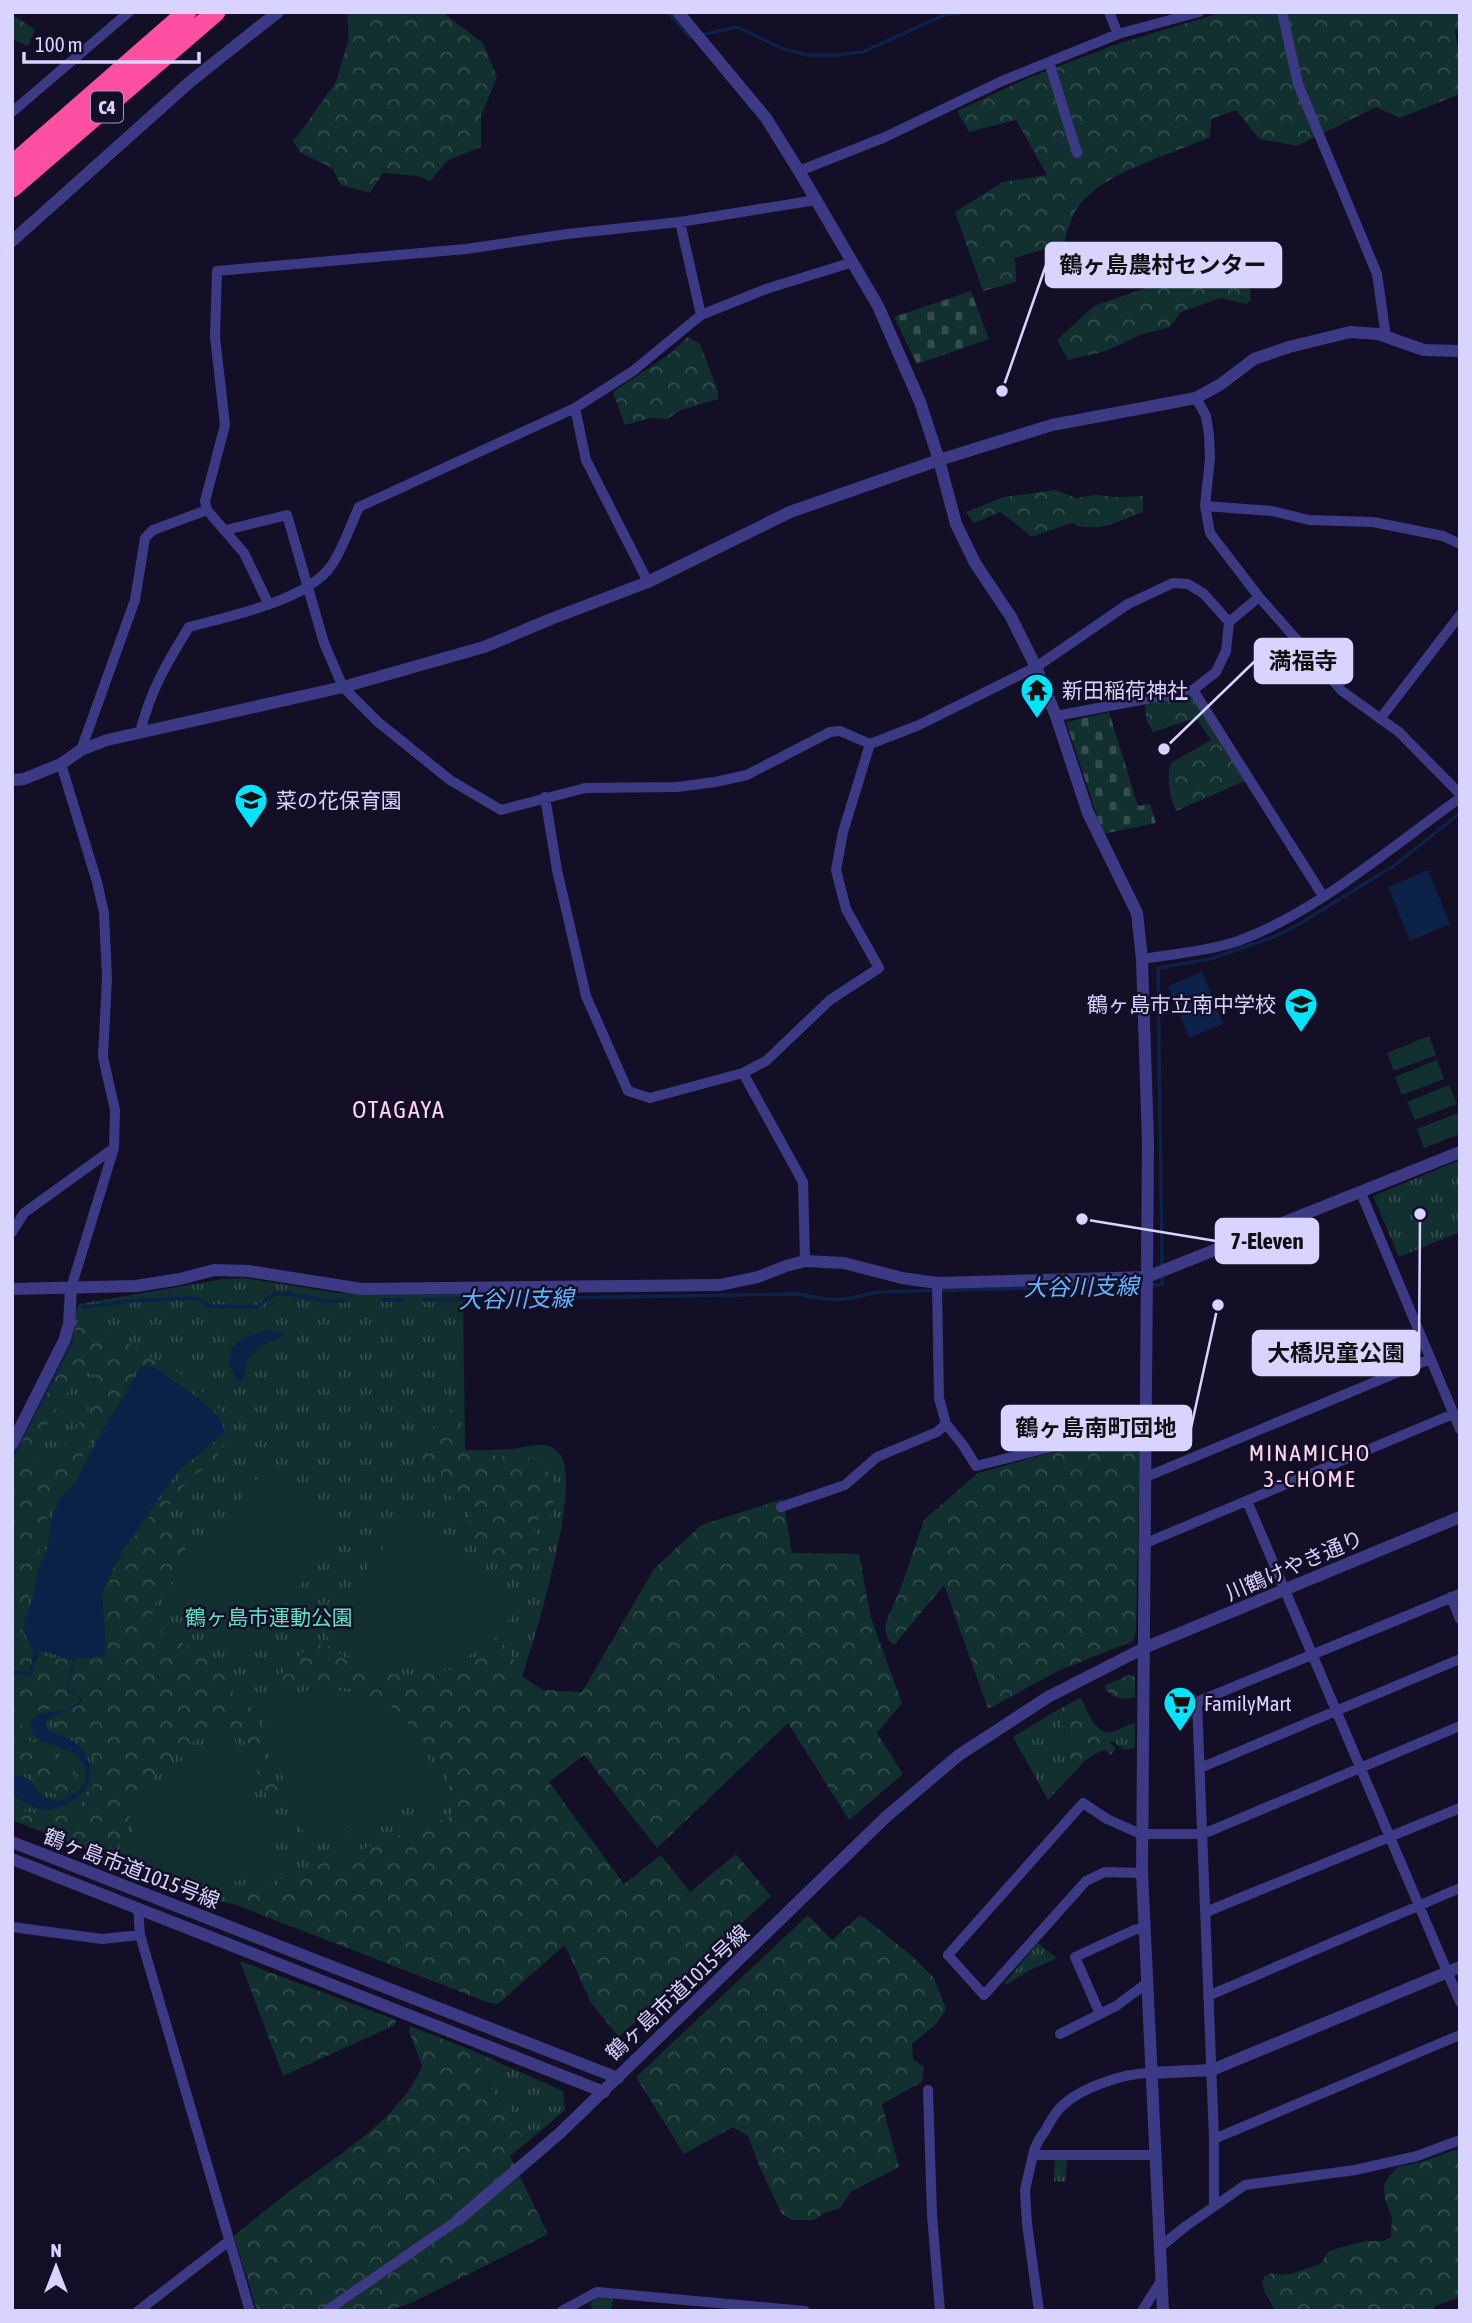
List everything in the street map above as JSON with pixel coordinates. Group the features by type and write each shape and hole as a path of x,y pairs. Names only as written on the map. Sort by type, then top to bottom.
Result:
{"highway":[{"name":"C4","path":"12,165 205,15"},
{"name":"C4","path":"12,188 205,15"}],"street":[{"path":"12,113 129,12"},
{"path":"12,241 191,81 278,12"},
{"path":"678,12 766,118 878,306 920,401 940,460 956,524 975,563 1011,617 1036,667 1056,716 1088,813 1137,914 1142,959 1151,1275 1146,1423 1141,1834 1163,2311"},
{"path":"1110,12 1118,34"},
{"path":"799,171 883,138 1002,81 1118,34 1199,12"},
{"path":"1282,12 1298,84 1377,274 1386,337"},
{"path":"1049,62 1077,153"},
{"path":"268,603 244,553 207,510 205,501 225,425 215,337 217,271 467,249 567,234 680,222 816,200"},
{"path":"680,222 701,315"},
{"path":"140,732 149,700 189,628 307,589 331,567 359,508 372,499 575,408 633,371 701,315 766,289 853,262"},
{"path":"12,780 24,779 61,764 81,750 107,740 343,687 484,647 648,582 790,512 1052,425 1196,398 1254,359 1289,347 1350,332 1386,337 1424,350 1460,351"},
{"path":"1142,959 1220,946 1240,940 1284,919 1323,896 1460,796 1399,732 1342,691 1259,597 1210,533 1205,506 1210,458 1209,435 1206,416 1196,398"},
{"path":"575,408 586,460 648,582"},
{"path":"1205,506 1272,511 1309,520 1373,522 1443,536 1460,544"},
{"path":"81,750 135,600 145,538 153,530 207,510"},
{"path":"226,530 287,515 324,643 343,687 378,722 450,780 501,810 584,788 677,787 747,775 830,732 840,731 870,744 919,725 1036,667 1128,604 1173,583 1188,584 1204,594 1229,622"},
{"path":"1056,716 1193,690 1216,672 1226,651 1229,622 1259,597"},
{"path":"1380,719 1460,615"},
{"path":"1193,690 1323,896"},
{"path":"545,797 557,870 586,996 628,1091 650,1098 743,1073 766,1060 830,1000 879,968 846,909 836,870 843,831 870,744"},
{"path":"12,1444 64,1341 69,1324 71,1288 114,1148 115,1110 103,1058 107,978 104,914 61,764"},
{"path":"743,1073 803,1182 805,1262"},
{"path":"12,1232 24,1213 114,1148"},
{"path":"12,1289 136,1286 214,1270 248,1271 362,1289 720,1285 758,1278 786,1266 805,1262 844,1263 902,1278 937,1283 1151,1275 1460,1152"},
{"path":"1361,1193 1460,1429"},
{"path":"937,1283 940,1398 946,1424 976,1466 1146,1423"},
{"path":"1146,1477 1430,1359"},
{"path":"1146,1543 1453,1414"},
{"path":"780,1507 845,1485 877,1457 937,1432 946,1424"},
{"path":"1247,1501 1420,1905 1454,1969 1460,2001"},
{"name":"川鶴けやき通り","path":"1144,1648 1460,1517"},
{"path":"1214,2206 1212,2070 1197,1702 1455,1595 1460,1619"},
{"name":"鶴ヶ島市道1015号線","path":"12,1842 618,2078 928,1779 999,1727 1048,1696 1144,1648"},
{"path":"1200,1768 1460,1659"},
{"path":"1142,1872 1105,1872 1086,1881 984,1995 948,1955 1083,1803 1107,1819 1141,1834 1203,1834 1460,1726"},
{"path":"1206,1912 1460,1808"},
{"name":"鶴ヶ島市道1015号線","path":"12,1859 604,2092"},
{"path":"1208,1996 1460,1888"},
{"path":"138,1908 140,1935 250,2311"},
{"path":"12,1927 102,1939 140,1935"},
{"path":"1100,2014 1075,1957 1144,1928"},
{"path":"1039,2311 1025,2190 1035,2146 1055,2116 1071,2099 1114,2079 1135,2073 1212,2070 1454,1969"},
{"path":"1060,2034 1116,2006 1147,1983"},
{"path":"1214,2139 1460,2035"},
{"path":"326,2311 458,2220 551,2142 618,2078"},
{"path":"928,2090 932,2203 940,2311"},
{"path":"1160,2247 1245,2185 1355,2170 1417,2156 1460,2140"},
{"path":"1033,2155 1155,2155"},
{"path":"138,2311 229,2241"},
{"path":"1142,2311 1161,2281"},
{"path":"562,2311 585,2306 597,2292 805,2311"}],"green space":[{"path":"347,12 442,12 483,43 497,77 481,116 481,147 448,160 430,181 418,176 383,173 370,193 341,185 332,168 301,153 292,140 336,82 349,38"},
{"path":"1223,12 1460,12 1460,29 1455,31 1460,57 1460,94 1400,118 1376,107 1297,146 1259,139 1236,110 1211,119 1210,137 1136,167 1100,186 1075,212 1064,243 1015,258 1016,282 983,291 955,212 1003,182 1047,175 1016,120 969,132 957,111 1030,77 1117,44"},
{"path":"12,15 35,29 28,46 12,39"},
{"path":"1200,260 1222,276 1240,276 1250,289 1251,300 1246,304 1221,298 1181,312 1170,327 1140,335 1106,351 1068,360 1057,340 1094,306 1157,284 1170,270"},
{"path":"971,291 989,339 917,364 894,317"},
{"path":"688,337 700,344 718,391 718,399 681,410 667,419 651,418 625,425 613,392 671,353"},
{"path":"1056,490 1076,498 1096,495 1143,496 1143,512 1108,525 1090,527 1072,523 1031,537 1000,512 974,523 966,512 1004,497"},
{"path":"1192,694 1245,781 1176,811 1169,787 1171,763 1211,740 1196,718 1153,732 1146,719 1145,703"},
{"path":"1109,712 1138,806 1150,804 1156,823 1103,834 1066,722"},
{"path":"1429,1036 1436,1055 1394,1071 1387,1053"},
{"path":"1437,1060 1444,1079 1402,1095 1395,1077"},
{"path":"1449,1085 1457,1104 1415,1120 1407,1102"},
{"path":"1458,1113 1460,1134 1424,1148 1417,1129"},
{"path":"1460,1160 1460,1232 1399,1257 1373,1196"},
{"name":"鶴ヶ島市運動公園","path":"244,1278 338,1293 463,1294 465,1450 547,1446 558,1452 566,1476 563,1517 537,1630 474,1819 229,1904 12,1820 12,1447 79,1304 224,1279"},
{"path":"81,1317 189,1379 219,1408 231,1431 214,1462 191,1477 157,1521 186,1549 159,1594 151,1625 213,1664 223,1674 234,1698 256,1710 280,1794 267,1795 241,1733 220,1733 196,1740 164,1765 139,1800 115,1855 12,1816 12,1806 42,1814 73,1808 90,1793 97,1768 87,1748 55,1727 60,1719 55,1709 30,1711 21,1723 28,1740 54,1751 68,1761 73,1767 77,1786 64,1796 44,1791 30,1774 12,1771 12,1462","holes":["153,1364 200,1396 218,1414 224,1435 183,1472 127,1547 104,1593 108,1640 101,1659 65,1660 39,1653 30,1649 21,1628 47,1519 57,1496 139,1366","87,1372 100,1378 97,1395 57,1458 44,1465 35,1463 43,1434 53,1413"]},
{"path":"461,1409 463,1453 539,1459 553,1480 554,1516 530,1521 541,1543 526,1582 467,1535 470,1512 441,1489 441,1463 418,1463 416,1453 444,1410"},
{"path":"1140,1431 1136,1631 1133,1641 1058,1671 988,1709 944,1585 894,1645 887,1638 885,1624 902,1585 924,1520 978,1473"},
{"path":"264,1470 343,1531 243,1657 164,1595"},
{"path":"783,1499 792,1553 859,1554 871,1618 902,1703 877,1733 903,1774 849,1820 788,1723 657,1848 584,1755 549,1782 624,1884 661,1855 690,1892 736,1854 771,1896 619,2037 591,2003 565,1945 498,2004 223,1900 452,1816 448,1773 398,1710 357,1690 300,1682 273,1689 275,1680 312,1643 329,1646 353,1663 403,1676 458,1669 506,1643 522,1676 543,1690 582,1692 654,1569 701,1525"},
{"path":"419,1521 522,1598 506,1625 489,1646 451,1664 392,1670 358,1663 329,1639 323,1623 405,1522"},
{"path":"1129,1675 1135,1677 1135,1697 1119,1698 1105,1689 1106,1685"},
{"path":"319,1688 357,1694 387,1709 400,1720 430,1762 443,1793 317,1844 305,1837 257,1706 283,1696"},
{"path":"1081,1698 1092,1719 1103,1731 1111,1732 1135,1723 1135,1726 1110,1743 1116,1748 1111,1755 1105,1750 1101,1751 1080,1766 1069,1757 1059,1709"},
{"path":"1059,1709 1069,1757 1080,1766 1048,1800 1013,1737"},
{"path":"1135,1726 1135,1748 1124,1750 1112,1741"},
{"path":"234,1738 279,1857 273,1871 206,1890 131,1863 134,1824 154,1787 174,1765 199,1750"},
{"path":"808,1915 832,1940 859,1916 865,1918 934,1978 946,2009 937,2023 912,2044 913,2059 924,2067 922,2082 882,2104 899,2167 851,2192 840,2208 814,2220 792,2220 782,2214 748,2136 733,2127 684,2154 636,2077"},
{"path":"1038,1943 1057,1958 1004,1984"},
{"path":"240,1961 396,2020 395,2025 283,2076"},
{"path":"410,2026 471,2050 496,2097 508,2107 525,2144 510,2156 548,2234 413,2302 387,2311 257,2311 234,2236 368,2133 400,2101 422,2066 409,2031"},
{"path":"471,2050 563,2091 565,2110 525,2144 508,2107 496,2097"},
{"path":"1460,2148 1460,2297 1435,2306 1433,2311 1276,2311 1265,2293 1262,2282 1265,2276 1272,2273 1294,2273 1320,2264 1329,2251 1365,2241 1383,2241 1391,2237 1392,2217 1385,2200 1384,2184 1389,2176 1398,2167"},
{"path":"1055,2156 1067,2156 1066,2182 1054,2181"},
{"path":"598,2296 613,2297 611,2311 593,2311 590,2304"}],"water":[{"path":"1428,870 1450,924 1410,941 1388,887"},
{"path":"1202,972 1223,1024 1189,1038 1168,986"},
{"path":"268,1330 284,1333 284,1336 253,1352 240,1383 230,1363 233,1348 247,1337"},
{"path":"142,1366 152,1366 200,1399 221,1420 225,1432 178,1471 122,1551 102,1592 105,1656 75,1659 68,1686 70,1692 82,1699 79,1705 46,1721 48,1731 72,1740 85,1754 91,1772 90,1780 86,1788 73,1800 47,1810 28,1804 12,1794 12,1777 27,1778 44,1796 57,1801 68,1798 79,1790 87,1779 84,1765 75,1753 42,1741 32,1734 30,1724 35,1715 72,1707 80,1699 69,1693 67,1686 73,1660 40,1652 37,1661 32,1660 34,1653 25,1634 24,1622 35,1590 37,1573 48,1546 51,1521 60,1498 76,1482 102,1431"}],"waterway":[{"path":"668,12 690,37 693,37"},
{"path":"701,35 737,27 783,49 808,55 837,55 863,52 944,15 965,12"},
{"name":"大谷川支線","path":"1162,1267 1158,968 1210,959 1276,936 1296,926 1395,865 1460,813"},
{"name":"大谷川支線","path":"424,1300 798,1294 838,1299 877,1292 1162,1285 1162,1275"},
{"path":"84,1307 186,1298 198,1299 210,1306 257,1307 274,1294 344,1301"},
{"path":"382,1300 402,1300"},
{"name":"大谷川支線","path":"12,1457 70,1345 73,1330"},
{"path":"12,1672 30,1674 34,1660"}],"place":[{"name":"鶴ヶ島農村センター","path":"1002,391"},
{"name":"新田稲荷神社","path":"1037,720"},
{"name":"満福寺","path":"1164,749"},
{"name":"菜の花保育園","path":"251,830"},
{"name":"鶴ヶ島市立南中学校","path":"1301,1034"},
{"name":"大橋児童公園","path":"1420,1214"},
{"name":"7-Eleven","path":"1082,1219"},
{"name":"鶴ヶ島南町団地","path":"1218,1305"},
{"name":"FamilyMart","path":"1180,1733"}],"district":[{"name":"OTAGAYA","path":"399,1109"},
{"name":"MINAMICHO 3-CHOME","path":"1310,1466"}]}
